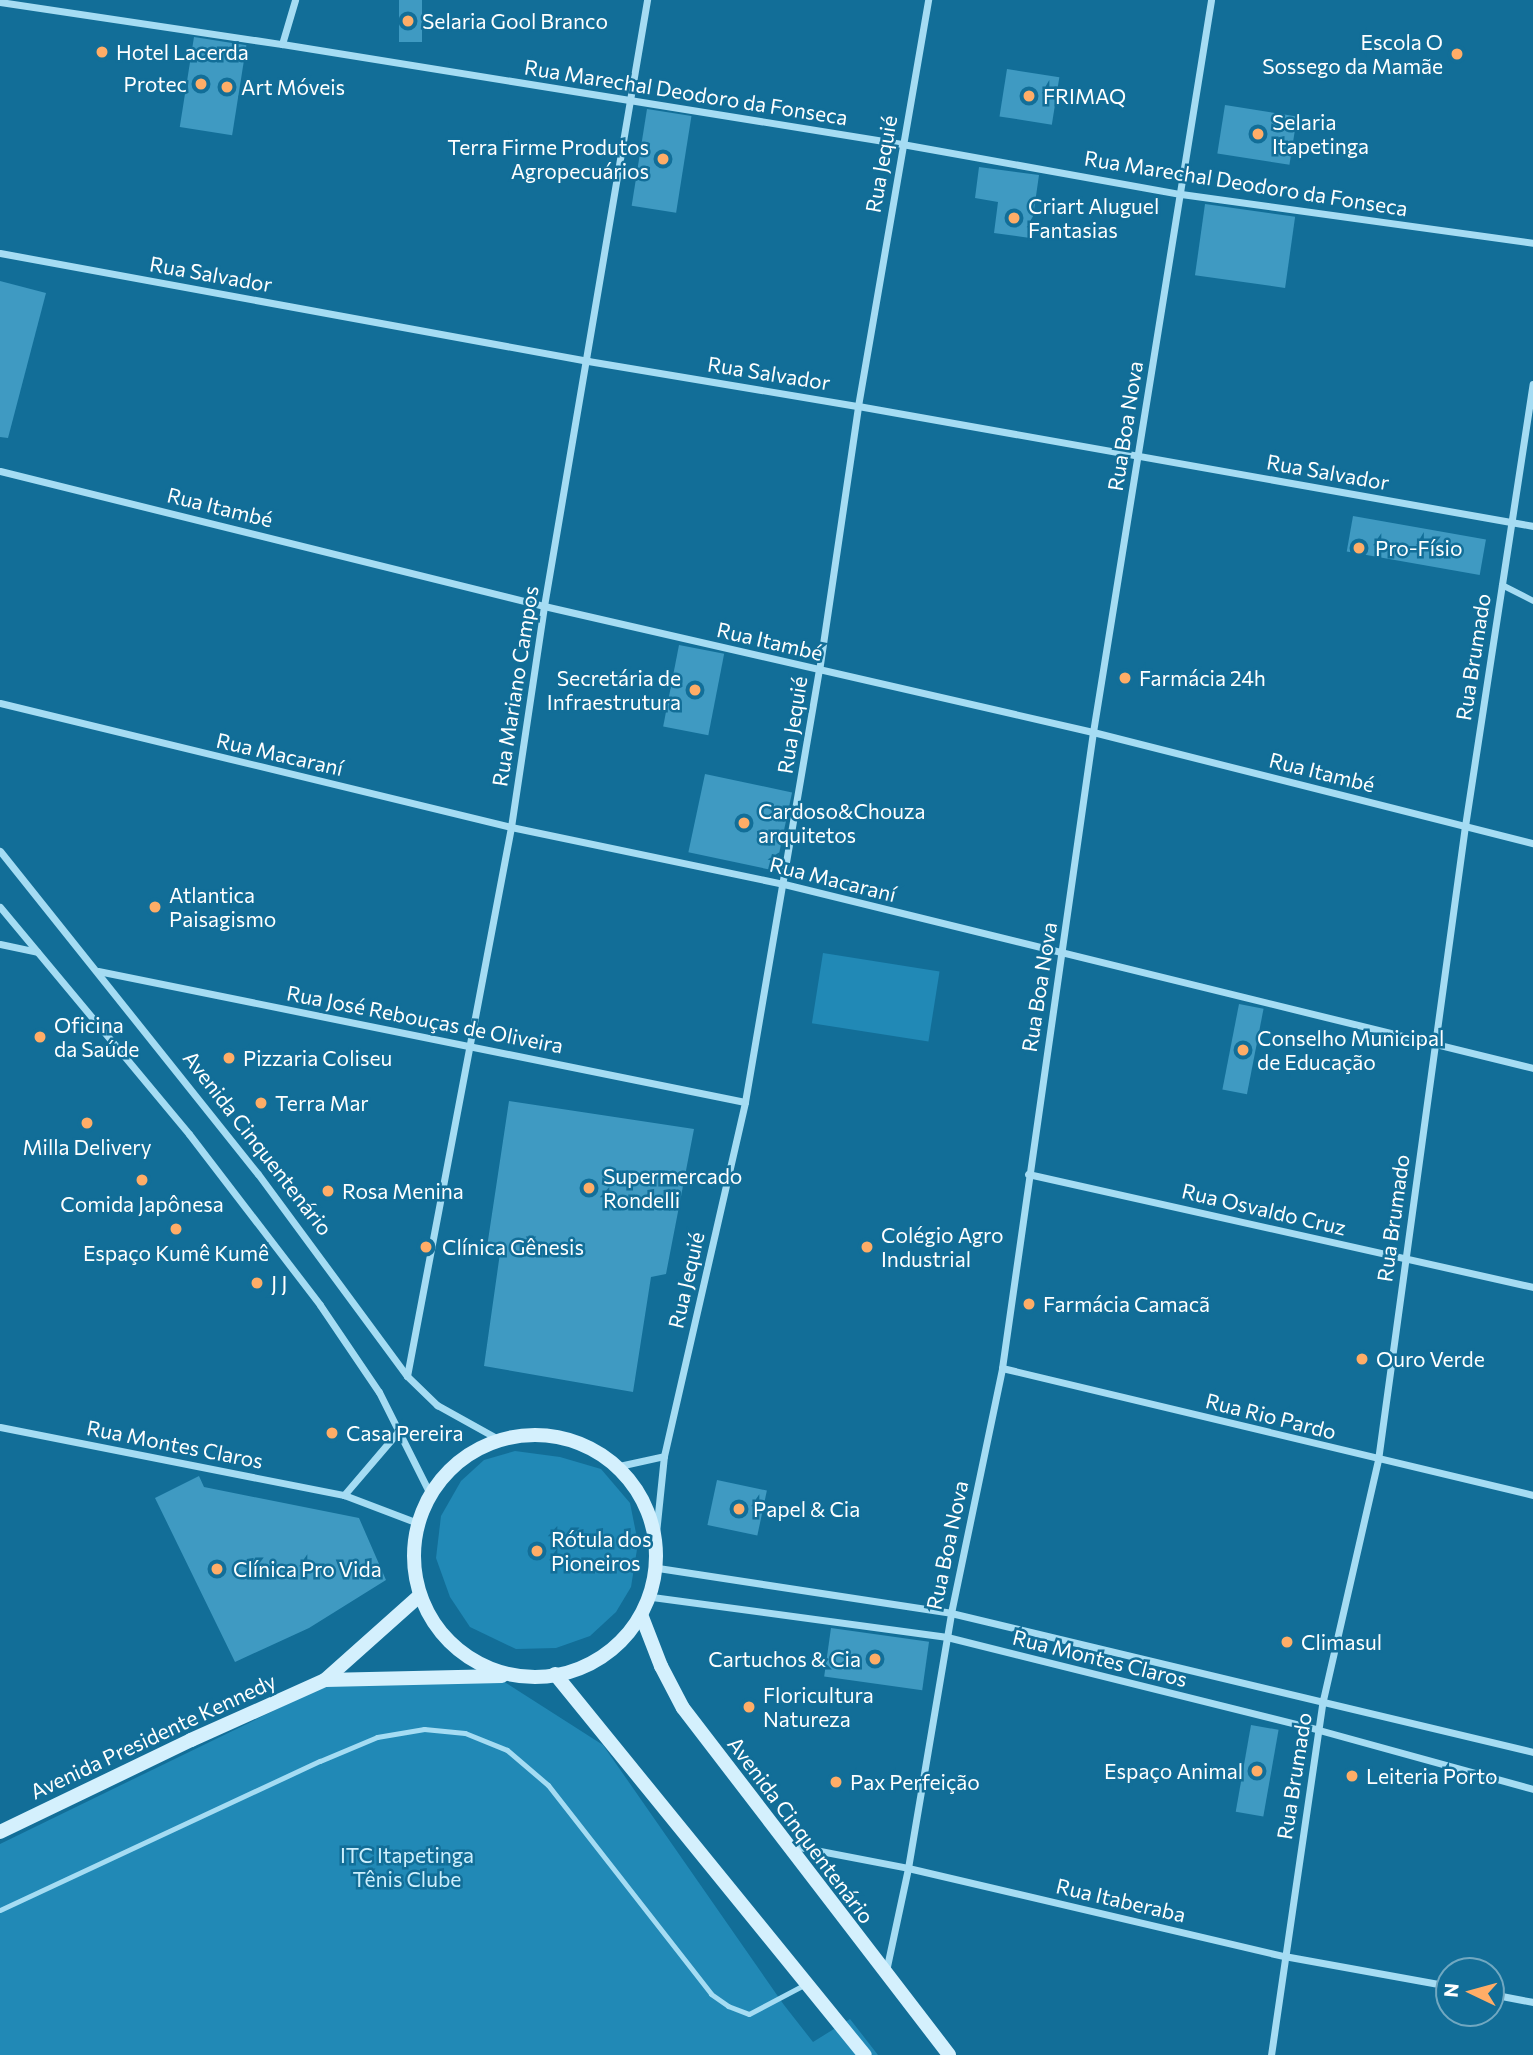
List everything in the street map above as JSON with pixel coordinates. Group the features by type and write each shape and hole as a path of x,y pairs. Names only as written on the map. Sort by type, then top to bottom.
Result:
{"main road":[{"path":"498,1439 557,1439 586,1448 619,1466 643,1496 656,1533 658,1568 652,1597 642,1617 616,1647 583,1667 555,1674 516,1675 482,1665 454,1646 435,1625 418,1597 413,1567 415,1522 429,1492 466,1454 498,1439"},
{"name":"Avenida Presidente Kennedy","path":"0,1832 191,1740 325,1680 418,1597"},
{"name":"Avenida Cinquentenário","path":"642,1617 660,1666 683,1708 885,1976 949,2055"},
{"path":"555,1674 865,2055"},
{"name":"Avenida Presidente Kennedy","path":"325,1680 516,1675"}],"street":[{"path":"282,44 295,0"},
{"name":"Rua Mariano Campos","path":"407,1376 472,1046 511,827 544,606 588,361 647,0"},
{"name":"Rua Jequié","path":"656,1533 664,1456 745,1102 819,670 858,406 928,0"},
{"name":"Rua Boa Nova","path":"885,1976 908,1868 951,1613 1002,1368 1093,732 1211,0"},
{"name":"Rua Marechal Deodoro da Fonseca","path":"0,2 282,44 902,144 1181,194 1533,243"},
{"name":"Rua Salvador","path":"0,253 588,361 858,406 1533,526"},
{"name":"Rua Brumado","path":"1271,2055 1323,1700 1378,1460 1465,826 1533,384"},
{"name":"Rua Itambé","path":"0,471 544,606 1093,732 1533,844"},
{"path":"1502,585 1533,601"},
{"name":"Rua Macaraní","path":"0,703 511,827 783,884 1063,955 1533,1068"},
{"name":"Avenida Cinquentenário","path":"0,851 258,1174 407,1376 436,1405 498,1439"},
{"path":"0,907 189,1134 289,1264 379,1392 397,1433 429,1492"},
{"path":"0,944 37,952"},
{"name":"Rua José Rebouças de Oliveira","path":"97,971 745,1102"},
{"name":"Rua Osvaldo Cruz","path":"1028,1174 1533,1287"},
{"name":"Rua Rio Pardo","path":"1002,1368 1533,1495"},
{"name":"Rua Montes Claros","path":"0,1427 344,1495 415,1522"},
{"path":"344,1495 397,1433"},
{"path":"619,1466 664,1456"},
{"name":"Rua Montes Claros","path":"658,1568 951,1613 1533,1752"},
{"name":"Rua Montes Claros","path":"652,1597 947,1637 1318,1730 1533,1789"},
{"name":"Rua Itaberaba","path":"786,1845 908,1868 1284,1956 1435,1983"},
{"path":"1505,1997 1533,2002"}],"lane":[{"path":"0,1910 320,1761 377,1737 424,1728 465,1733 507,1750 548,1785 711,1994 728,2006 749,2014 807,1984"}],"green space":[{"path":"823,953 940,971 928,1042 812,1023"},
{"name":"Rótula dos Pioneiros","path":"515,1451 560,1457 601,1469 630,1503 638,1543 631,1587 616,1612 590,1636 556,1648 516,1649 470,1627 450,1597 436,1558 441,1516 461,1481 484,1460"},
{"name":"ITC Itapetinga Tênis Clube","path":"341,1678 503,1681 603,1745 784,2005 813,2042 850,2019 878,2055 0,2055 0,1844"}],"building":[{"name":"Selaria Gool Branco","path":"399,0 422,0 422,42 399,42"},
{"path":"194,37 246,45 232,135 180,127"},
{"name":"FRIMAQ","path":"1007,69 1059,77 1052,125 999,116"},
{"name":"Selaria Itapetinga","path":"1225,105 1297,116 1289,165 1217,153"},
{"name":"Terra Firme Produtos Agropecuários","path":"647,109 691,116 676,213 632,206"},
{"name":"Criart Aluguel Fantasias","path":"979,167 1039,175 1030,238 994,233 998,202 975,198"},
{"path":"1205,204 1295,217 1285,288 1195,275"},
{"path":"0,281 46,293 8,438 0,437"},
{"path":"1353,516 1486,539 1480,575 1347,551"},
{"name":"Secretária de Infraestrutura","path":"679,645 724,654 708,735 663,726"},
{"name":"Cardoso&Chouza arquitetos","path":"705,774 792,793 775,871 688,852"},
{"name":"Conselho Municipal de Educação","path":"1239,1004 1264,1009 1247,1094 1222,1089"},
{"name":"Supermercado Rondelli","path":"509,1101 694,1129 666,1274 651,1277 633,1392 484,1366 500,1253 487,1247"},
{"path":"199,1476 204,1487 359,1518 386,1580 309,1628 235,1662 155,1498"},
{"name":"Papel & Cia","path":"717,1480 767,1491 757,1536 707,1525"},
{"name":"Cartuchos & Cia","path":"831,1628 929,1642 922,1690 824,1677"},
{"name":"Espaço Animal","path":"1251,1725 1279,1730 1263,1817 1236,1812"}],"place":[{"name":"Selaria Gool Branco","path":"408,21"},
{"name":"Hotel Lacerda","path":"102,52"},
{"name":"Escola O Sossego da Mamãe","path":"1457,54"},
{"name":"Protec","path":"201,84"},
{"name":"Art Móveis","path":"227,87"},
{"name":"FRIMAQ","path":"1029,96"},
{"name":"Selaria Itapetinga","path":"1258,134"},
{"name":"Terra Firme Produtos Agropecuários","path":"663,159"},
{"name":"Criart Aluguel Fantasias","path":"1014,218"},
{"name":"Pro-Físio","path":"1359,548"},
{"name":"Farmácia 24h","path":"1125,678"},
{"name":"Secretária de Infraestrutura","path":"695,690"},
{"name":"Cardoso&Chouza arquitetos","path":"744,823"},
{"name":"Atlantica Paisagismo","path":"155,907"},
{"name":"Oficina da Saúde","path":"40,1037"},
{"name":"Conselho Municipal de Educação","path":"1243,1050"},
{"name":"Pizzaria Coliseu","path":"229,1058"},
{"name":"Terra Mar","path":"261,1103"},
{"name":"Milla Delivery","path":"87,1123"},
{"name":"Comida Japônesa","path":"142,1180"},
{"name":"Supermercado Rondelli","path":"589,1188"},
{"name":"Rosa Menina","path":"328,1191"},
{"name":"Espaço Kumê Kumê","path":"176,1229"},
{"name":"Clínica Gênesis","path":"426,1247"},
{"name":"Colégio Agro Industrial","path":"867,1247"},
{"name":"J J","path":"257,1283"},
{"name":"Farmácia Camacã","path":"1029,1304"},
{"name":"Ouro Verde","path":"1362,1359"},
{"name":"Casa Pereira","path":"332,1433"},
{"name":"Papel & Cia","path":"739,1509"},
{"name":"Rótula dos Pioneiros","path":"537,1551"},
{"name":"Clínica Pro Vida","path":"217,1569"},
{"name":"Climasul","path":"1287,1642"},
{"name":"Cartuchos & Cia","path":"875,1659"},
{"name":"Floricultura Natureza","path":"749,1707"},
{"name":"Espaço Animal","path":"1257,1771"},
{"name":"Leiteria Porto","path":"1352,1776"},
{"name":"Pax Perfeição","path":"836,1782"}]}
